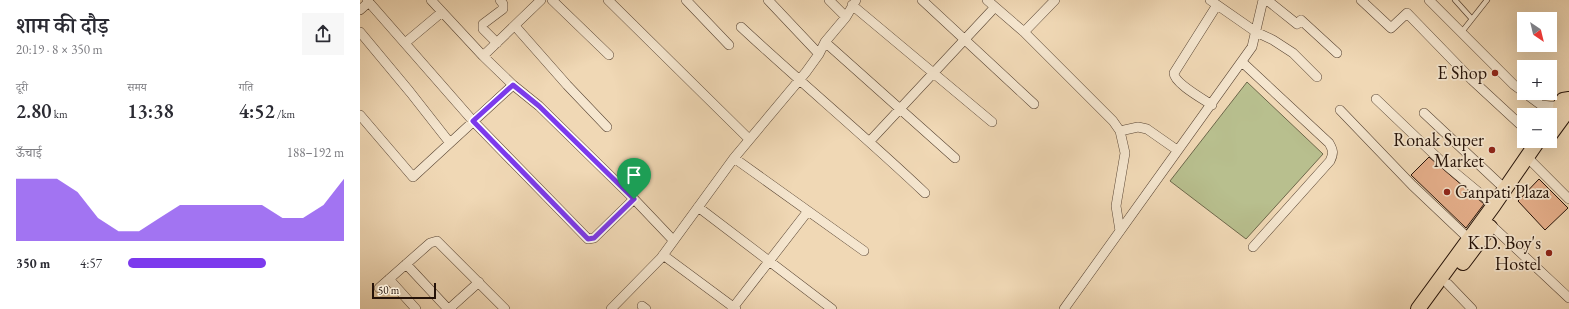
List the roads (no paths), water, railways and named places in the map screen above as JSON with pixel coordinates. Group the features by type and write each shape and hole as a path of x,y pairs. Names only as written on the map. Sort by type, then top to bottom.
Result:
{"main road":[{"path":"1557,117 1565,108"},
{"path":"1557,120 1565,108"},
{"path":"1429,309 1491,225 1499,209 1538,148"},
{"path":"1418,309 1505,189 1530,160"}],"street":[{"path":"431,0 483,56 513,85 539,106 634,199 673,240"},
{"path":"497,43 483,29 484,24 503,9 503,4 500,0"},
{"path":"483,56 541,0"},
{"path":"552,0 609,55"},
{"path":"608,0 749,139"},
{"path":"686,0 729,45"},
{"path":"768,0 819,54"},
{"path":"829,0 846,17"},
{"path":"922,0 1034,104"},
{"path":"987,0 1024,32 1113,121 1120,131 1125,153 1116,206 1120,231"},
{"path":"1024,32 1055,0"},
{"path":"1064,309 1177,150 1212,105 1252,47 1263,0"},
{"path":"1267,0 1297,24 1301,20 1337,53"},
{"path":"1361,0 1390,28 1407,13 1472,80 1517,122"},
{"path":"1429,0 1514,86 1541,105 1565,108"},
{"path":"360,10 368,1 473,121 588,239 594,238 634,199"},
{"path":"611,309 663,255 734,158 819,54 825,42 846,17 854,2 932,74 992,122"},
{"path":"1212,105 1178,82 1174,76 1174,73 1214,2 1256,32 1273,40 1292,54 1317,77"},
{"path":"870,141 995,7"},
{"path":"405,43 442,12"},
{"path":"515,26 567,85 607,127"},
{"path":"741,27 798,80 870,141 925,193"},
{"path":"360,32 450,143"},
{"path":"825,42 955,158"},
{"path":"1242,62 1329,143 1333,150 1333,155 1330,161 1253,247"},
{"path":"360,115 413,177 513,85"},
{"path":"1376,98 1441,161 1494,205"},
{"path":"1340,110 1412,185 1468,239"},
{"path":"1424,113 1505,189"},
{"path":"1120,131 1138,127 1147,129 1177,150"},
{"path":"734,158 864,252"},
{"path":"1530,160 1569,199"},
{"path":"698,206 832,309"},
{"path":"663,255 734,308 808,211"},
{"path":"1491,225 1569,298"},
{"path":"379,288 430,243 437,240 505,309"},
{"path":"406,264 448,309 479,282"},
{"path":"389,279 416,309"},
{"path":"1448,284 1472,309"}],"lane":[{"path":"1455,0 1472,19"},
{"path":"1461,33 1487,0"}],"place":[{"name":"E Shop","path":"1495,73"},
{"name":"Ronak Super Market","path":"1492,150"},
{"name":"Ganpati Plaza","path":"1447,192"},
{"name":"K.D. Boy's Hostel","path":"1549,253"}]}
